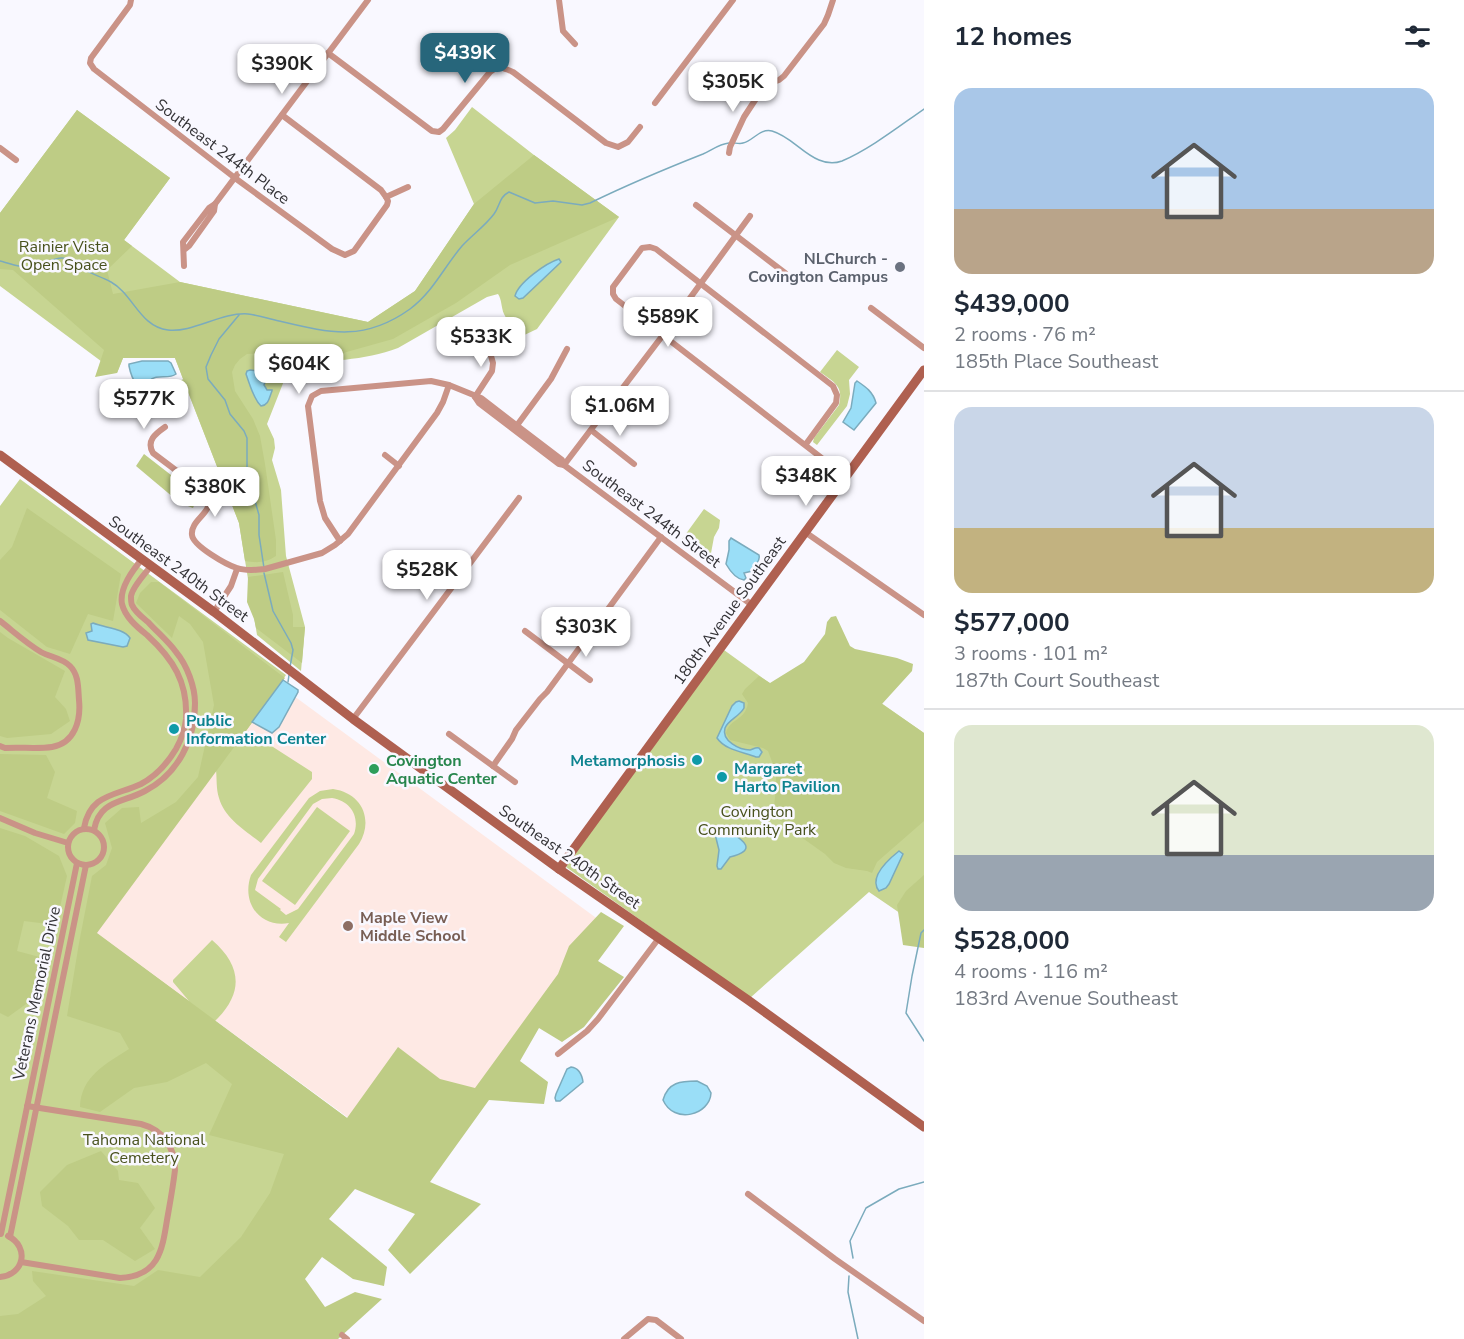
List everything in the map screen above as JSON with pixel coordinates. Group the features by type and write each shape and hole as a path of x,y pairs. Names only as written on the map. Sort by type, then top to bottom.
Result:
{"main road":[{"name":"180th Avenue Southeast","path":"559,869 924,370"},
{"name":"Southeast 240th Street","path":"0,455 214,612 353,719 559,869 748,1000 924,1127"}],"street":[{"name":"Southeast 244th Place","path":"131,0 130,5 91,58 90,63 94,69 235,178 332,249 345,255 354,251 387,205 386,197"},
{"path":"184,266 184,250 214,210 215,204 368,0"},
{"path":"559,0 563,31 575,44"},
{"path":"655,103 732,0"},
{"path":"729,153 744,117 765,85 784,76 820,30 833,0"},
{"path":"328,53 432,131 439,132 443,129 490,72 502,67 513,72 606,143 618,147 628,142 640,127"},
{"path":"283,59 309,79"},
{"path":"282,115 381,190 386,197 408,187"},
{"path":"0,148 16,160"},
{"path":"696,205 786,273"},
{"path":"564,465 750,216"},
{"path":"806,444 836,402 837,395 833,386 656,249 642,248 613,287 616,299 845,476"},
{"path":"871,308 924,348"},
{"path":"475,397 492,371 493,363 486,338"},
{"path":"515,428 551,379 567,349"},
{"name":"Southeast 244th Street","path":"340,541 325,518 320,501 308,406 312,396 321,391 431,381 471,394 478,403 515,428 560,464 752,605"},
{"path":"165,427 156,433 149,447 153,453 206,493 209,500 207,508 193,529 192,536 212,555 237,569 256,570 313,556 328,550 340,541 353,527 437,413 448,385"},
{"path":"591,430 634,464"},
{"path":"385,455 399,466"},
{"path":"353,719 519,498"},
{"path":"805,532 924,615"},
{"path":"493,766 512,740 516,730 661,537"},
{"path":"84,828 85,820 96,803 107,796 141,784 164,767 179,744 186,722 186,703 178,672 167,656 132,622 122,604 122,594 130,576 142,559"},
{"path":"94,830 96,819 107,806 146,790 169,772 183,754 190,740 194,723 195,701 186,668 178,654 132,605 133,591 152,566"},
{"path":"214,612 231,586 237,569"},
{"path":"130,576 139,582"},
{"path":"0,621 35,648 49,656 63,660 72,668 77,676 80,710 75,730 61,744 52,747 0,746"},
{"path":"150,638 156,631"},
{"path":"525,631 590,680"},
{"path":"450,734 515,782"},
{"path":"0,818 35,833 68,843"},
{"path":"84,828 94,830 104,841 102,856 96,863 86,865 77,863 70,856 68,843 74,833 84,828"},
{"name":"Veterans Memorial Drive","path":"0,1234 77,863"},
{"name":"Veterans Memorial Drive","path":"10,1236 86,865"},
{"path":"558,1054 598,1019 659,938"},
{"path":"21,1262 120,1278 144,1272 156,1262 163,1246 175,1170 175,1160 168,1142 152,1128 141,1124 27,1106"},
{"path":"748,1194 835,1259 924,1321"},
{"path":"0,1234 10,1236 21,1249 21,1262 17,1270 8,1276 0,1277"},
{"path":"624,1339 648,1319 652,1319 681,1339"}],"shaded area":[{"name":"Maple View Middle School","path":"279,685 599,920 421,1171 96,933"}],"green space":[{"name":"Rainier Vista Open Space","path":"472,107 619,217 537,329 518,338 504,314 498,294 487,297 398,348 372,356 345,360 291,363 267,424 274,439 275,448 272,460 281,490 286,556 305,627 301,671 257,635 239,523 186,387 178,398 174,392 175,385 183,379 175,358 123,358 117,373 0,286 0,213 77,110 170,178 124,240 180,282 368,322 415,291 474,204 446,138"},
{"name":"Rainier Vista Open Space","path":"77,110 170,178 124,240 132,246 107,270 113,294 180,282 368,322 415,291 474,204 534,155 619,217 510,265 456,303 393,339 343,353 277,352 247,354 240,359 232,372 235,391 253,419 260,436 276,540 276,556 261,562 245,561 239,523 175,358 123,358 117,373 95,377 104,350 13,270 0,269 0,213"},
{"path":"837,350 859,367 849,380 850,394 847,406 817,445 813,442 814,438 839,405 840,393 837,385 820,372"},
{"path":"144,454 198,496 193,508 180,503 136,466"},
{"name":"Tahoma National Cemetery","path":"20,479 286,675 246,731 312,772 312,779 261,843 236,824 226,812 218,795 216,770 96,933 189,1001 173,980 212,940 229,960 236,980 231,1000 215,1021 347,1118 184,1339 0,1339 0,506"},
{"path":"27,508 121,574 113,621 88,614 70,654 47,647 0,610 0,560 12,547"},
{"path":"704,509 720,520 709,564 680,542"},
{"path":"283,572 293,615 293,627 305,627 302,663 256,628 247,602 248,577"},
{"path":"151,582 159,582 285,678 97,933 347,1118 398,1047 440,1079 475,1088 558,974 569,946 601,912 624,926 598,961 624,977 584,1027 562,1042 539,1028 520,1061 548,1082 544,1104 489,1100 430,1182 481,1204 410,1274 388,1250 415,1214 355,1189 329,1219 387,1267 384,1286 353,1279 322,1257 305,1279 325,1307 355,1292 382,1299 338,1339 0,1339 0,1316 18,1314 46,1296 33,1281 32,1271 134,1286 158,1270 200,1277 241,1237 270,1193 284,1154 209,1135 232,1084 206,1063 167,1082 134,1088 100,1112 80,1107 81,1096 90,1079 96,1072 129,1049 120,1033 67,1016 92,876 106,865 112,848 105,823 122,808 139,807 141,823 176,802 198,777 214,705 203,642 190,624 179,616 172,638 136,603 140,593"},
{"path":"836,616 850,646 913,664 912,671 882,704 924,733 924,821 877,862 872,873 834,863 777,818 774,806 776,772 768,751 730,740 726,733 746,709 748,703 742,694 745,689 759,676 770,683 804,662 825,634 827,622 831,617"},
{"path":"0,632 65,671 55,697 66,709 70,721 51,734 7,738 0,736"},
{"name":"Covington Community Park","path":"724,650 789,697 817,658 924,733 924,907 913,922 869,892 750,998 566,867"},
{"path":"0,754 46,755 55,772 47,798 77,811 75,823 64,834 0,811"},
{"path":"333,789 351,796 358,802 365,817 363,835 359,844 286,942 279,937 289,923 269,922 255,911 251,904 249,885 251,875 309,798 320,791","holes":["322,799 339,800 349,806 355,816 354,834 298,909 286,915 255,890 258,879 313,804"]},
{"path":"317,807 350,831 295,905 262,881"},
{"path":"0,828 25,836 59,856 67,876 56,925 24,921 17,951 51,960 44,991 8,1017 0,1013"},
{"path":"924,875 924,948 903,945 897,905 906,891"},
{"path":"101,1151 118,1171 119,1180 138,1183 155,1208 140,1228 155,1249 135,1261 103,1240 79,1240 68,1226 42,1206 40,1192 67,1165"}],"water":[{"path":"559,259 561,262 523,298 519,299 515,296 521,285 533,274"},
{"path":"142,361 168,361 176,374 152,379 146,388 139,387 129,364"},
{"path":"250,370 269,372 264,385 267,390 272,391 264,405 261,406 258,403 252,391 246,374"},
{"path":"857,381 869,390 876,403 854,430 843,422 851,408"},
{"path":"731,538 759,555 752,571 744,573 746,578 744,580 731,572 726,564"},
{"path":"91,624 127,635 130,638 127,646 88,640 86,633 92,631"},
{"path":"283,680 298,692 279,727 272,733 252,722"},
{"path":"739,701 744,703 744,708 726,725 726,737 732,744 741,748 750,750 759,748 762,752 759,757 729,748 717,738 732,706"},
{"path":"719,826 740,839 746,847 740,854 730,857 721,869 717,866 719,850 714,830"},
{"path":"899,851 903,854 889,884 879,891 876,886 878,874 885,863"},
{"path":"571,1067 580,1072 583,1082 560,1101 556,1101 556,1094 567,1069"},
{"path":"697,1081 707,1086 711,1093 705,1107 683,1115 668,1108 663,1100 668,1089 681,1082"}],"waterway":[{"path":"734,143 743,143 764,131 772,131 819,160 836,163 873,144 924,109"},
{"path":"0,261 31,267 55,259 66,259 119,287 143,317 158,328 168,330 187,328 238,314 260,316 315,329 346,332 362,330 393,319 418,302 462,246 496,211 503,196 509,192 535,203 553,201 582,205 729,143"},
{"path":"239,315 219,339 206,367 208,379 225,400 230,414 247,438 247,473 259,515 259,535 264,568"},
{"path":"264,573 273,611 293,650 290,667"},
{"path":"288,682 289,675"},
{"path":"924,930 921,933 906,1013 924,1041"},
{"path":"853,1258 850,1241 866,1208 899,1189 924,1182"},
{"path":"849,1276 848,1292 858,1339"}],"place":[{"name":"NLChurch - Covington Campus","path":"900,267"},
{"name":"Public Information Center","path":"174,729"},
{"name":"Metamorphosis","path":"697,760"},
{"name":"Covington Aquatic Center","path":"374,769"},
{"name":"Margaret Harto Pavilion","path":"722,777"},
{"name":"Maple View Middle School","path":"348,926"}]}
